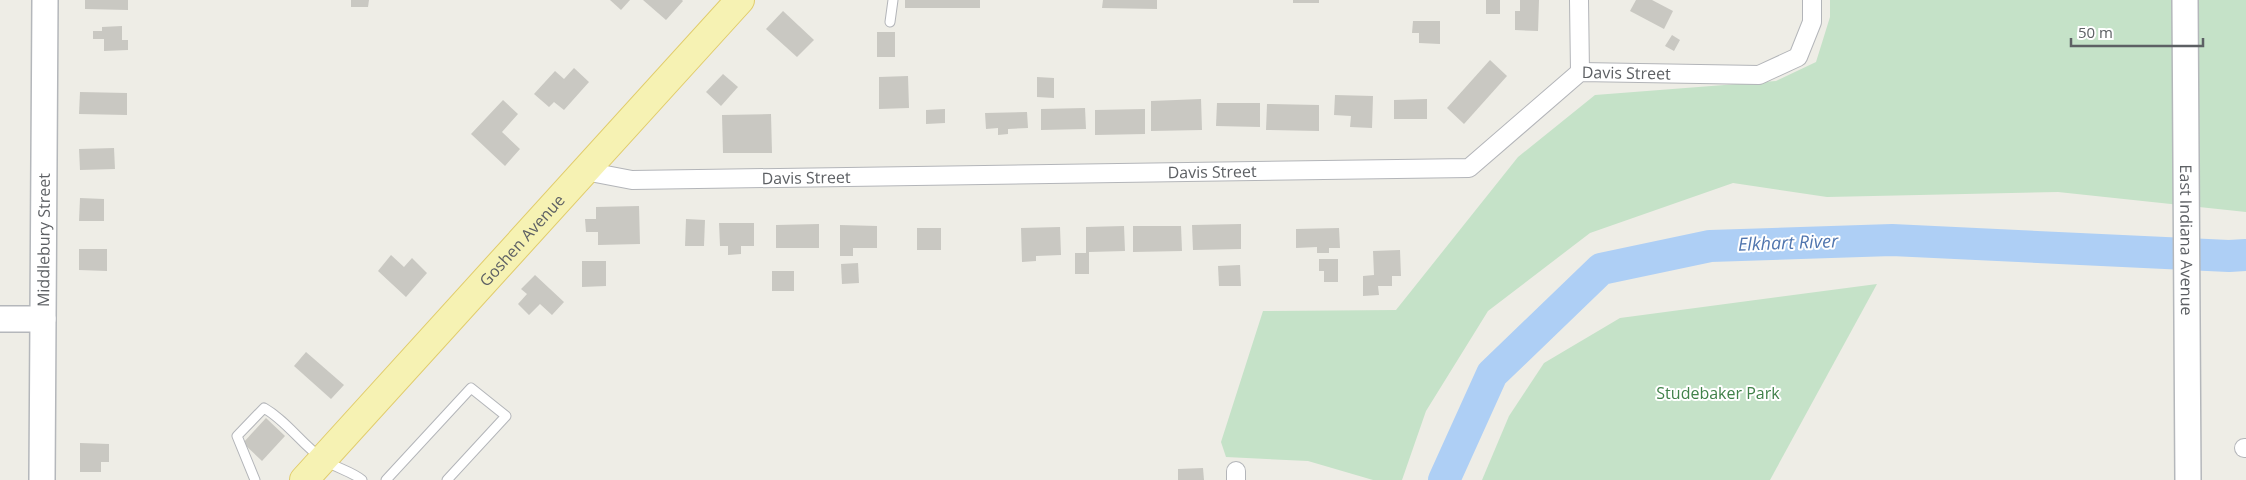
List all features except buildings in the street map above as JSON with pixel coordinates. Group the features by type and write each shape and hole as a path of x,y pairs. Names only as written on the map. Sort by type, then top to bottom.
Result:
{"main road":[{"name":"Goshen Avenue","path":"304,480 740,0"}],"street":[{"name":"Middlebury Street","path":"42,480 45,0"},
{"path":"1579,0 1580,72"},
{"name":"Davis Street","path":"585,171 632,180 1468,168 1580,72 1759,75 1798,57 1812,22 1812,0"},
{"name":"East Indiana Avenue","path":"2185,0 2188,480"},
{"path":"0,319 43,319"}],"lane":[{"path":"890,22 892,0"},
{"path":"386,480 472,388 506,416 447,480"},
{"path":"255,480 237,436 264,408 276,415 323,459 356,474 362,480"}],"green space":[{"path":"1830,0 2246,0 2246,212 2058,192 1827,197 1733,183 1590,233 1488,311 1426,411 1402,480 1373,480 1308,461 1226,457 1221,442 1263,311 1396,310 1518,157 1595,95 1776,81 1816,62 1830,17"},
{"name":"Studebaker Park","path":"1877,284 1770,480 1482,480 1509,416 1544,363 1620,318"}],"waterway":[{"name":"Elkhart River","path":"1444,480 1492,374 1601,269 1710,246 1892,240 2229,256 2246,255"}]}
